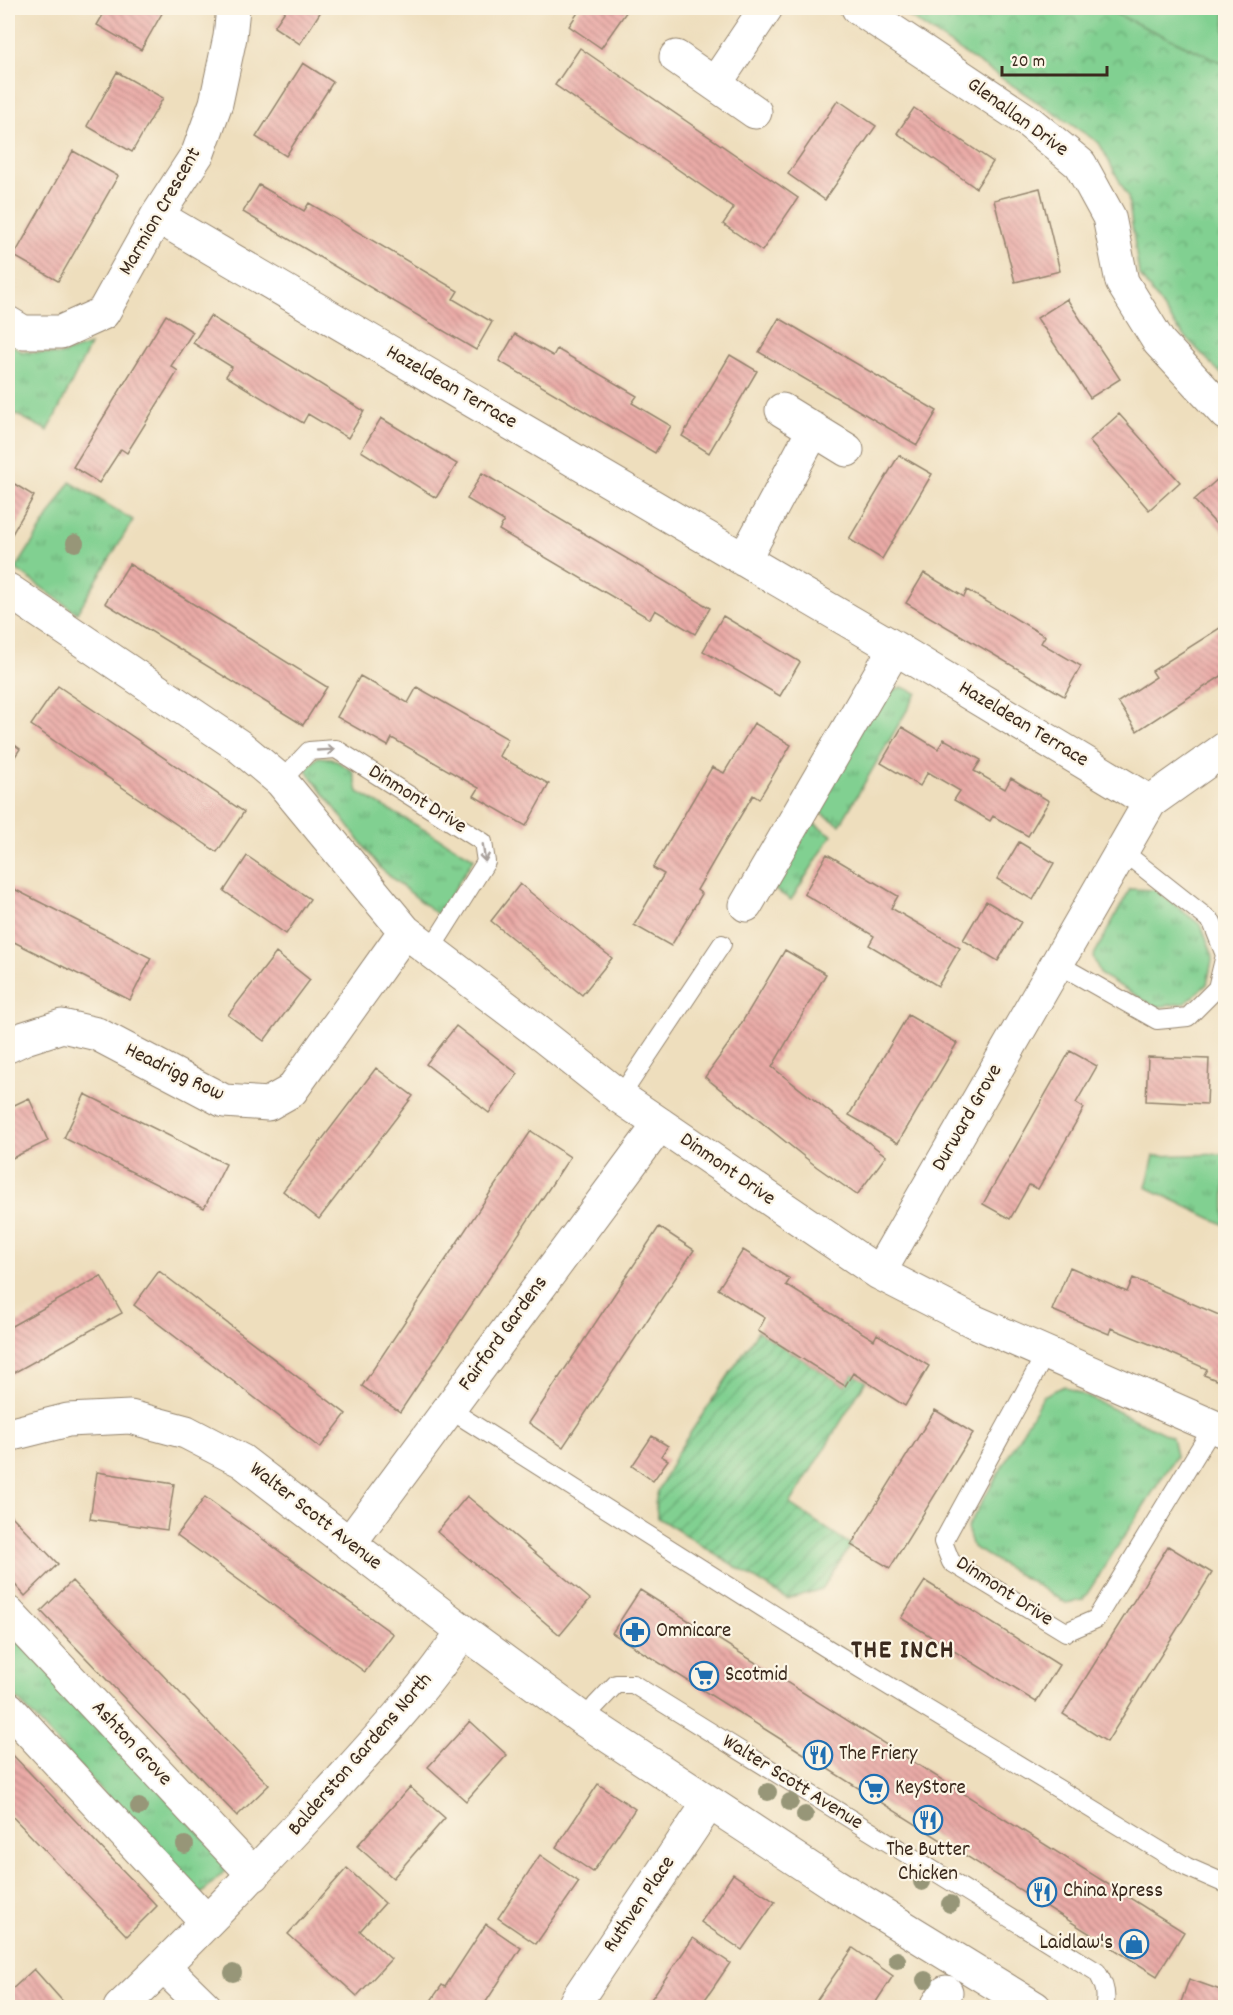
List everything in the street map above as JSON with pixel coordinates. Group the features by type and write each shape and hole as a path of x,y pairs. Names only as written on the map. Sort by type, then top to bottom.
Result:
{"street":[{"name":"Marmion Crescent","path":"8,323 22,332 61,333 103,313 157,216 198,153 216,103 230,37 233,8"},
{"path":"715,84 766,8"},
{"name":"Glenallan Drive","path":"858,8 1029,122 1080,164 1109,217 1122,282 1159,342 1226,414"},
{"path":"676,57 755,112"},
{"name":"Hazeldean Terrace","path":"157,216 895,648 1150,802"},
{"path":"782,410 847,450"},
{"path":"744,560 814,429"},
{"name":"Dinmont Drive","path":"8,590 239,746 281,782 418,940 620,1097 879,1273 973,1321 1219,1429"},
{"path":"746,905 895,648"},
{"name":"Durward Grove","path":"879,1273 1150,802 1226,748"},
{"name":"Headrigg Row","path":"8,1046 62,1026 97,1034 224,1101 268,1104 291,1091 418,940"},
{"name":"Fairford Gardens","path":"349,1544 660,1124"},
{"name":"Walter Scott Avenue","path":"8,1435 68,1419 130,1417 186,1432 242,1461 584,1720 865,1903 1035,2007"},
{"name":"Ashton Grove","path":"8,1612 254,1875"},
{"name":"Balderston Gardens North","path":"120,2007 254,1875 399,1715 464,1631"},
{"path":"8,1708 207,1922"},
{"name":"Ruthven Place","path":"573,2007 709,1803"},
{"path":"163,1966 206,2007"}],"lane":[{"name":"Dinmont Drive","path":"281,782 309,751 336,749 483,842 486,862 418,940"},
{"path":"1058,964 1158,1020 1188,1017 1217,988 1225,955 1212,922 1121,850"},
{"path":"620,1097 722,944"},
{"name":"Dinmont Drive","path":"1046,1353 943,1542 951,1563 1066,1632 1096,1619 1219,1429"},
{"path":"449,1409 848,1661 1187,1867 1226,1884"},
{"name":"Walter Scott Avenue","path":"584,1720 616,1684 633,1684 1097,1972 1104,1984 1106,2001 1104,2007"}],"green space":[{"path":"896,8 1225,8 1225,378 1177,328 1139,274 1128,197 1099,143"},
{"path":"1103,8 1225,8 1225,64"},
{"path":"8,342 21,351 60,355 90,345 48,431 8,410"},
{"path":"70,482 133,520 77,613 16,569"},
{"path":"902,687 917,693 840,825 811,807 872,705 889,692"},
{"path":"318,757 331,758 353,771 358,792 474,858 438,915 381,869 306,770"},
{"path":"807,819 832,835 791,900 766,884"},
{"path":"1130,889 1155,890 1201,925 1213,956 1207,984 1185,1003 1156,1007 1101,975 1093,957"},
{"path":"1225,1154 1225,1225 1146,1187 1154,1156"},
{"path":"758,1331 845,1386 853,1373 866,1381 790,1504 851,1545 822,1589 787,1599 658,1518 655,1503 658,1491 677,1453"},
{"path":"1064,1386 1172,1437 1176,1456 1083,1600 1066,1603 973,1547 967,1528 1043,1396"},
{"path":"8,1629 230,1866 199,1896 8,1689"}],"building":[{"path":"107,8 165,8 141,50 97,25"},
{"path":"287,8 323,8 300,44 274,27"},
{"path":"581,8 629,8 601,48 569,26"},
{"path":"580,48 798,198 762,251 723,224 734,208 555,85"},
{"path":"303,63 333,82 286,156 256,137"},
{"path":"117,72 163,98 132,152 87,126"},
{"path":"838,100 876,126 825,200 788,174"},
{"path":"914,108 993,162 976,188 897,133"},
{"path":"73,151 118,176 58,281 14,256"},
{"path":"259,185 304,211 309,203 458,291 453,299 492,322 476,350 243,212"},
{"path":"1040,188 1060,271 1015,282 994,200"},
{"path":"1067,299 1120,379 1090,398 1037,318"},
{"path":"166,315 193,332 171,366 178,371 127,453 121,449 99,483 73,467"},
{"path":"210,316 364,411 348,438 308,414 303,423 226,376 232,367 193,343"},
{"path":"779,318 937,411 917,445 759,352"},
{"path":"515,334 553,356 557,349 637,396 632,403 671,426 655,453 499,361"},
{"path":"730,355 757,371 709,453 682,436"},
{"path":"1119,414 1180,482 1149,510 1089,441"},
{"path":"381,418 457,464 436,498 361,451"},
{"path":"899,455 932,474 882,559 849,539"},
{"path":"482,473 710,608 695,634 655,610 650,619 499,530 504,521 467,499"},
{"path":"1219,478 1226,485 1226,535 1194,500"},
{"path":"8,480 34,496 8,541"},
{"path":"129,564 327,687 303,725 105,603"},
{"path":"924,573 964,597 967,590 1045,636 1041,643 1081,666 1064,696 906,603"},
{"path":"723,616 800,662 780,696 703,651"},
{"path":"1226,624 1226,673 1137,731 1118,702 1156,677 1152,671"},
{"path":"360,676 408,703 417,687 508,739 499,756 549,784 526,826 474,796 479,788 392,738 388,746 337,717"},
{"path":"58,686 244,812 217,852 31,725"},
{"path":"754,723 791,745 759,799 753,795 726,840 697,890 702,894 671,946 634,925 664,874 653,868 712,767 724,773"},
{"path":"902,727 938,749 944,739 981,760 974,771 1005,789 1011,778 1049,801 1028,836 993,816 990,821 954,800 960,791 928,772 920,786 881,763"},
{"path":"8,740 20,749 8,767"},
{"path":"1019,842 1054,863 1033,900 997,879"},
{"path":"827,854 898,896 891,908 960,948 938,986 869,945 874,936 804,894"},
{"path":"247,856 310,899 286,934 224,891"},
{"path":"520,884 612,958 582,995 491,921"},
{"path":"8,886 151,958 130,1000 8,939"},
{"path":"986,901 1021,922 998,961 963,940"},
{"path":"785,950 826,974 772,1067 886,1156 857,1195 817,1167 705,1077 732,1039"},
{"path":"276,953 310,980 264,1041 228,1015"},
{"path":"908,1015 957,1043 898,1143 849,1115"},
{"path":"456,1026 518,1074 489,1113 426,1064"},
{"path":"1070,1051 1097,1066 1076,1103 1084,1108 1038,1189 1029,1185 1010,1219 983,1204"},
{"path":"1148,1057 1209,1059 1207,1104 1146,1101"},
{"path":"376,1068 413,1096 319,1219 283,1191"},
{"path":"85,1094 226,1164 204,1208 64,1138"},
{"path":"29,1098 48,1141 8,1160 8,1108"},
{"path":"531,1131 570,1157 400,1412 362,1386"},
{"path":"659,1227 694,1250 563,1447 529,1423"},
{"path":"743,1250 790,1279 786,1285 829,1312 874,1340 877,1334 929,1366 905,1406 853,1373 845,1386 758,1331 765,1318 718,1289"},
{"path":"1070,1267 1127,1292 1133,1278 1226,1318 1222,1333 1226,1334 1226,1384 1204,1375 1207,1369 1157,1347 1111,1328 1109,1334 1052,1310"},
{"path":"159,1271 346,1414 320,1448 134,1305"},
{"path":"101,1276 122,1313 8,1376 8,1328"},
{"path":"935,1410 973,1433 890,1568 851,1545"},
{"path":"652,1436 668,1446 661,1456 668,1460 653,1481 632,1466"},
{"path":"97,1472 174,1484 167,1530 90,1519"},
{"path":"467,1496 590,1599 560,1635 437,1532"},
{"path":"205,1497 393,1634 365,1672 177,1535"},
{"path":"8,1512 58,1564 25,1596 8,1577"},
{"path":"1168,1546 1212,1573 1107,1742 1063,1714"},
{"path":"72,1581 269,1785 237,1816 41,1611"},
{"path":"925,1581 1059,1665 1036,1702 901,1618"},
{"path":"640,1590 1184,1932 1157,1976 612,1633"},
{"path":"470,1721 507,1755 466,1801 428,1767"},
{"path":"8,1750 157,1906 127,1936 8,1812"},
{"path":"598,1784 635,1809 593,1872 556,1847"},
{"path":"410,1787 445,1818 393,1878 357,1846"},
{"path":"540,1855 579,1882 536,1944 498,1918"},
{"path":"347,1868 385,1903 360,1931 391,1959 357,1996 288,1934"},
{"path":"733,1874 775,1902 742,1950 701,1922"},
{"path":"486,1924 521,1948 482,2008 438,2008 430,2002 442,1985 445,1987"},
{"path":"693,1938 730,1963 713,1988 699,2008 645,2008"},
{"path":"853,1948 893,1976 872,2008 829,2008 817,2000"},
{"path":"34,1969 66,2005 63,2008 8,2008 8,1993"},
{"path":"1189,1979 1226,1992 1226,2008 1179,2008"}],"place":[{"name":"Omnicare","path":"635,1632"},
{"name":"Scotmid","path":"704,1676"},
{"name":"The Friery","path":"818,1755"},
{"name":"KeyStore","path":"874,1789"},
{"name":"The Butter Chicken","path":"928,1820"},
{"name":"China Xpress","path":"1042,1892"},
{"name":"Laidlaw's","path":"1134,1944"}],"district":[{"name":"THE INCH","path":"903,1651"}]}
